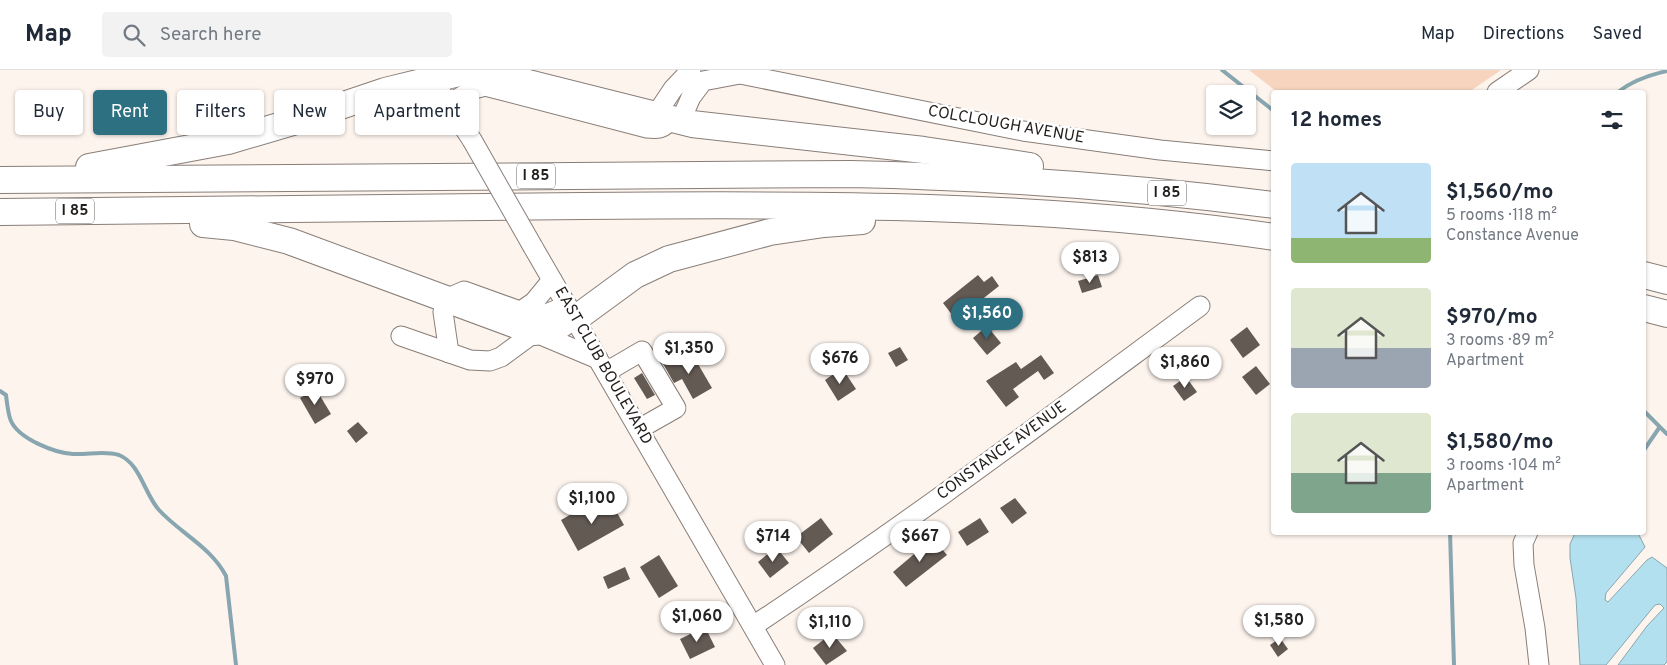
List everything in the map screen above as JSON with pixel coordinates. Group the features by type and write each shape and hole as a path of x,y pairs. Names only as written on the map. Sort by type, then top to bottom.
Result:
{"highway":[{"path":"6,180 228,141 288,124 392,80 471,70"},
{"path":"476,70 668,119 924,150 1036,166 1060,183"},
{"name":"I 85","path":"6,180 850,174 1060,183 1271,205"},
{"name":"I 85","path":"0,212 741,205 850,206 972,210 1125,220 1271,237"},
{"path":"138,210 154,222 234,227 317,250 535,332"},
{"path":"571,312 635,275 669,259 744,238 794,228 972,210"},
{"path":"1646,275 1667,280"},
{"path":"1646,309 1667,314"}],"street":[{"path":"472,90 485,86 647,128 661,128 667,125 673,89 691,70"},
{"path":"1501,90 1529,70"},
{"name":"COLCLOUGH AVENUE","path":"668,119 691,97 703,82 737,72 1023,131 1160,150 1271,161"},
{"name":"EAST CLUB BOULEVARD","path":"430,74 440,90"},
{"name":"EAST CLUB BOULEVARD","path":"469,135 775,665"},
{"path":"521,311 534,302 552,280"},
{"path":"449,353 443,312 446,299 464,291 521,311 541,315 571,312"},
{"name":"CONSTANCE AVENUE","path":"753,626 928,505 1200,306"},
{"path":"401,336 470,360 490,361 501,357 535,332 562,328 571,312"},
{"path":"535,332 602,366 642,351 676,408 639,429"},
{"path":"1527,535 1523,543 1524,565 1535,628 1539,665"}],"shaded area":[{"path":"1249,70 1501,70 1472,90 1274,90"}],"water":[{"path":"1574,535 1639,535 1645,547 1606,593 1605,600 1608,602 1652,557 1667,568 1667,662 1664,665 1618,665 1647,626 1664,608 1660,604 1655,605 1606,665 1580,665 1576,598 1570,558 1570,544"}],"building":[{"path":"978,275 984,282 992,276 999,286 956,320 943,303"},
{"path":"1098,275 1102,287 1082,293 1078,281"},
{"path":"987,326 1001,343 987,355 973,338"},
{"path":"1247,327 1260,345 1243,358 1230,340"},
{"path":"900,347 908,360 896,367 888,353"},
{"path":"691,352 712,388 693,399 682,379 674,383 662,362 668,359 671,364"},
{"path":"1041,355 1054,373 1044,380 1038,371 1013,389 1019,397 1006,407 986,381 1016,362 1021,369"},
{"path":"1256,366 1270,384 1256,395 1242,377"},
{"path":"842,368 856,389 838,401 825,380"},
{"path":"642,373 655,395 647,399 634,378"},
{"path":"1186,377 1197,392 1184,401 1173,386"},
{"path":"316,389 331,414 315,424 300,398"},
{"path":"358,422 368,433 356,443 347,431"},
{"path":"1015,498 1027,513 1012,524 1000,508"},
{"path":"611,502 624,525 578,551 561,520 587,505 591,513"},
{"path":"821,518 833,534 809,553 796,537"},
{"path":"980,518 989,532 967,546 958,532"},
{"path":"933,538 947,555 906,587 893,572"},
{"path":"776,547 789,563 770,578 758,562"},
{"path":"659,555 678,586 659,598 640,567"},
{"path":"625,567 630,579 608,589 603,577"},
{"path":"705,627 715,647 690,659 680,639"},
{"path":"832,633 847,651 826,665 813,648"},
{"path":"1280,638 1288,649 1278,657 1270,645"}],"waterway":[{"path":"1222,70 1271,109"},
{"path":"1621,90 1641,79 1667,71"},
{"path":"0,391 6,395 10,418 15,428 38,444 65,453 108,453 119,455 126,459 137,472 159,510 204,548 220,566 226,576 236,665"},
{"path":"1646,413 1667,434"},
{"path":"1646,447 1659,428"},
{"path":"1450,535 1454,665"}]}
